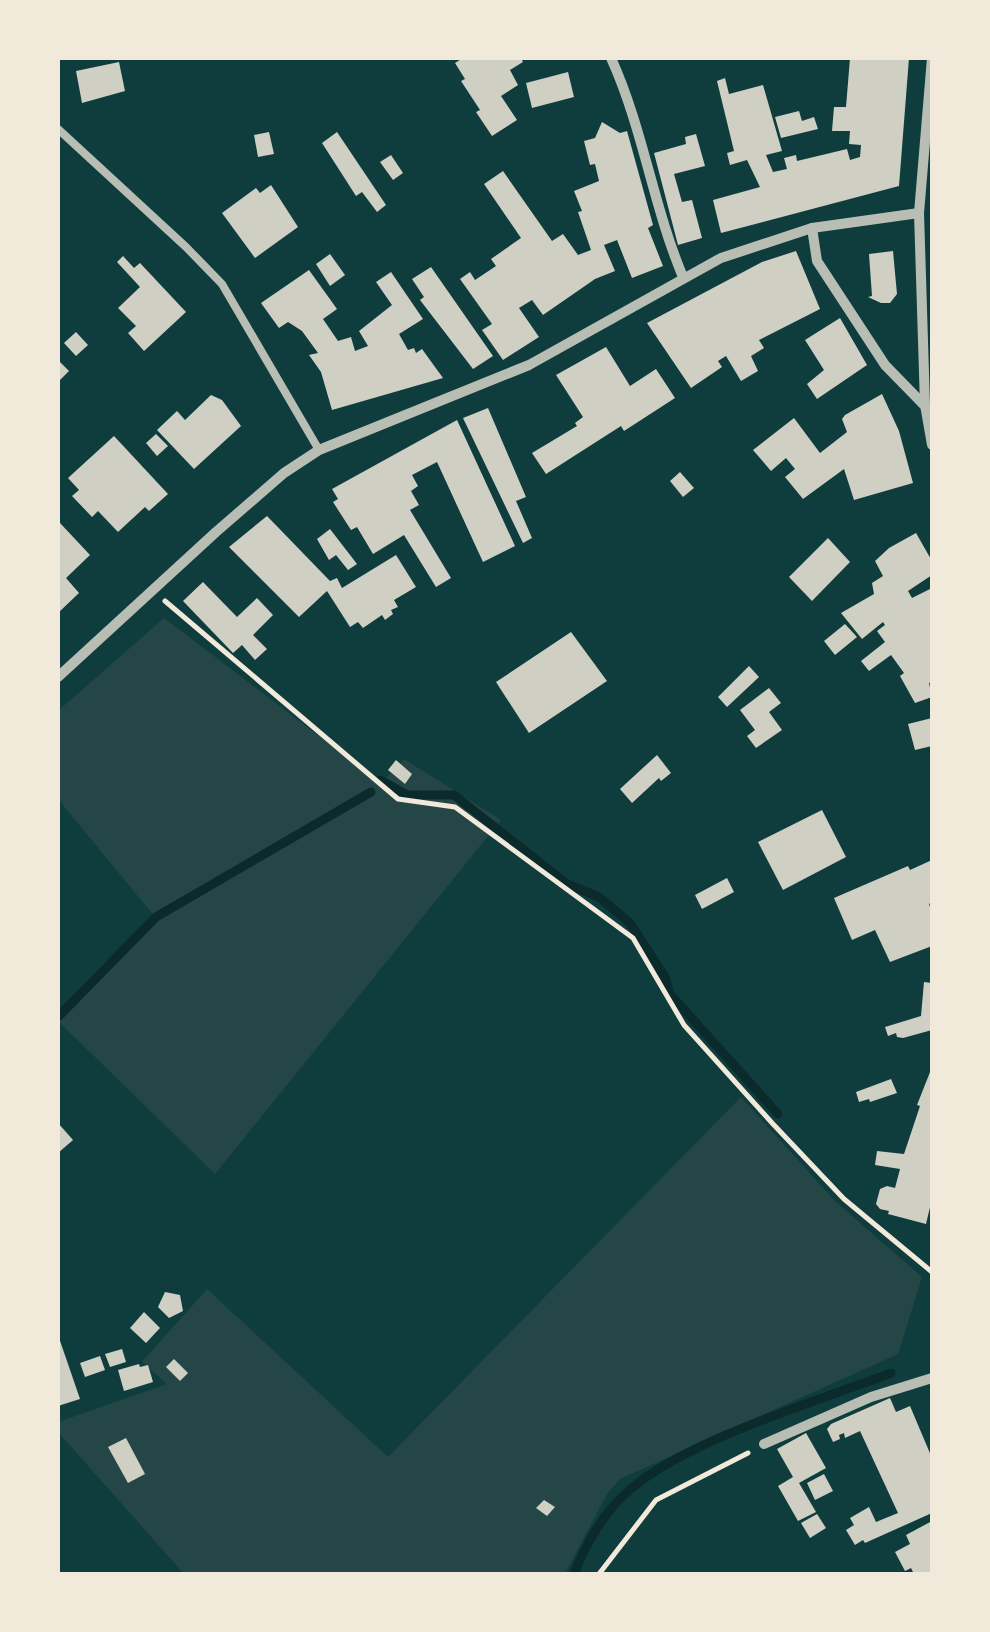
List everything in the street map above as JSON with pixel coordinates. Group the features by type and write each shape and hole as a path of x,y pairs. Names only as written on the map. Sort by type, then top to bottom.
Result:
{"street":[{"path":"611,58 627,92 670,246 683,278"},
{"path":"932,58 919,213 925,406 932,446"},
{"path":"58,677 284,473 319,450 530,366 721,258 812,228 919,213"},
{"path":"812,228 817,261 885,365 925,406"},
{"path":"764,1444 870,1398 932,1378"}],"lane":[{"path":"58,129 222,284 319,450"}],"path":[{"path":"152,590 398,799 455,806 633,938 684,1025 772,1124 844,1198 932,1272"},
{"path":"599,1574 656,1500 764,1444"}],"shaded area":[{"path":"164,618 381,783 404,759 501,820 215,1174 58,1021 58,1011 155,917 58,799 58,711"},
{"path":"741,1097 835,1201 922,1277 898,1354 620,1479 607,1494 565,1574 184,1574 58,1432 58,1422 167,1384 142,1362 207,1289 388,1457"}],"building":[{"path":"463,58 521,58 523,62 510,70 518,85 501,96 517,120 492,136 461,81 465,79 455,63"},
{"path":"850,58 909,58 899,186 721,233 713,200 760,187 747,160 730,165 727,153 734,151 717,81 725,78 729,94 763,85 782,151 766,155 773,172 787,169 784,158 796,155 797,161 847,149 850,160 860,157 861,145 849,144 850,131 832,131 834,107 846,107"},
{"path":"119,62 125,91 82,103 76,71"},
{"path":"568,72 574,97 532,108 526,83"},
{"path":"799,111 802,121 814,117 818,129 781,138 775,117"},
{"path":"602,122 620,133 627,131 653,225 648,228 663,266 632,278 617,240 604,245 615,271 595,279 543,315 532,300 519,308 539,337 503,360 482,330 492,324 460,279 470,272 475,280 496,266 491,259 521,238 484,184 503,171 552,241 563,234 578,255 591,250 574,191 599,181 584,141 595,138"},
{"path":"269,132 274,154 258,157 254,135"},
{"path":"337,132 386,205 377,212 362,192 356,196 322,143"},
{"path":"696,134 705,166 674,174 682,202 692,200 702,238 678,245 654,153 686,144 685,137"},
{"path":"391,155 403,173 393,180 380,162"},
{"path":"271,185 298,227 255,258 222,213 256,188 260,193"},
{"path":"796,251 820,309 759,340 764,348 751,356 758,371 741,381 726,356 718,361 722,367 691,388 647,323 762,262"},
{"path":"893,251 897,294 890,303 881,303 868,297 872,296 869,254"},
{"path":"330,254 345,275 330,286 316,264"},
{"path":"123,256 134,268 140,263 186,312 144,351 128,333 136,326 118,308 140,287 117,262"},
{"path":"431,267 493,356 473,369 420,300 424,297 412,279"},
{"path":"309,270 337,309 323,319 338,341 351,337 355,351 368,346 359,331 392,305 376,282 391,272 423,319 399,334 408,350 414,348 416,353 422,349 443,378 332,410 321,372 309,355 318,353 302,331 288,322 279,328 261,303"},
{"path":"840,318 867,365 817,399 807,384 824,370 805,340"},
{"path":"76,332 88,345 76,356 64,343"},
{"path":"606,347 630,386 656,369 675,398 624,431 621,426 546,474 532,453 577,426 575,423 583,417 556,375"},
{"path":"58,360 69,371 58,382"},
{"path":"882,394 899,431 913,483 854,500 844,469 803,499 785,477 795,469 786,458 771,471 753,450 794,418 820,453 847,432 842,419 845,415"},
{"path":"211,395 222,400 241,426 194,469 157,430 177,411 185,420"},
{"path":"488,408 526,497 516,501 532,538 523,543 463,418"},
{"path":"457,420 515,546 483,562 437,462 412,475 418,486 411,491 419,505 410,510 451,578 436,587 404,535 373,554 357,527 351,530 333,502 338,499 332,489"},
{"path":"156,434 168,446 157,456 146,443"},
{"path":"114,436 168,494 149,511 145,507 118,532 98,511 92,517 72,496 79,490 68,478"},
{"path":"680,472 694,488 683,497 670,481"},
{"path":"267,516 330,581 337,578 342,588 396,555 416,587 394,600 398,607 391,610 393,614 385,620 382,615 363,628 358,622 350,627 327,591 299,617 229,547"},
{"path":"60,523 90,555 66,578 79,593 58,613"},
{"path":"330,529 357,564 348,570 336,555 329,560 317,539"},
{"path":"916,533 932,561 932,575 908,591 912,598 932,588 932,697 915,703 900,676 904,673 891,655 869,671 861,661 885,642 877,631 885,625 883,622 862,639 841,613 874,594 872,583 883,576 875,561"},
{"path":"828,538 850,562 812,601 789,577"},
{"path":"203,582 237,617 257,598 273,615 253,635 267,649 255,660 242,645 233,653 183,601"},
{"path":"845,624 857,637 835,655 824,641"},
{"path":"571,632 607,681 529,733 496,682"},
{"path":"749,666 759,677 727,707 718,697"},
{"path":"769,688 781,703 769,712 782,730 756,748 747,736 755,730 740,710"},
{"path":"932,718 932,746 915,750 908,724"},
{"path":"657,755 671,773 661,781 659,778 632,803 620,789"},
{"path":"396,760 412,774 405,784 388,770"},
{"path":"822,810 846,857 783,890 758,842"},
{"path":"932,860 932,946 890,962 875,930 852,940 834,898 908,866 910,870"},
{"path":"727,878 734,892 702,909 695,895"},
{"path":"924,982 932,983 932,1030 903,1038 896,1033 888,1036 885,1027 921,1016"},
{"path":"932,1067 932,1199 926,1224 880,1209 876,1204 880,1189 895,1188 900,1169 875,1165 877,1151 904,1154"},
{"path":"891,1079 897,1093 859,1102 856,1092"},
{"path":"58,1123 73,1140 58,1153"},
{"path":"165,1292 180,1295 183,1311 169,1318 158,1307"},
{"path":"144,1312 160,1328 146,1343 130,1328"},
{"path":"58,1335 80,1399 58,1406"},
{"path":"122,1349 126,1362 110,1367 105,1354"},
{"path":"100,1356 105,1370 85,1377 80,1363"},
{"path":"174,1359 188,1373 180,1381 166,1367"},
{"path":"148,1365 153,1382 124,1391 118,1370"},
{"path":"890,1398 896,1412 910,1406 932,1458 932,1513 855,1545 846,1530 854,1525 850,1518 869,1507 876,1522 898,1513 860,1431 845,1438 844,1433 839,1435 840,1439 833,1442 827,1429"},
{"path":"806,1433 826,1468 799,1483 816,1512 798,1521 778,1486 793,1477 777,1449"},
{"path":"126,1438 145,1474 128,1483 108,1447"},
{"path":"824,1474 833,1491 815,1500 807,1483"},
{"path":"544,1500 555,1507 547,1516 536,1508"},
{"path":"817,1514 826,1528 810,1538 801,1523"},
{"path":"932,1521 932,1574 914,1574 911,1568 905,1571 895,1552 910,1544 906,1535"}],"waterway":[{"path":"380,780 407,795 454,795 567,884 599,897 630,923 665,977 670,994 778,1114"},
{"path":"58,1017 156,917 371,792"},
{"path":"574,1574 607,1514 646,1477 749,1425 891,1373"}]}
